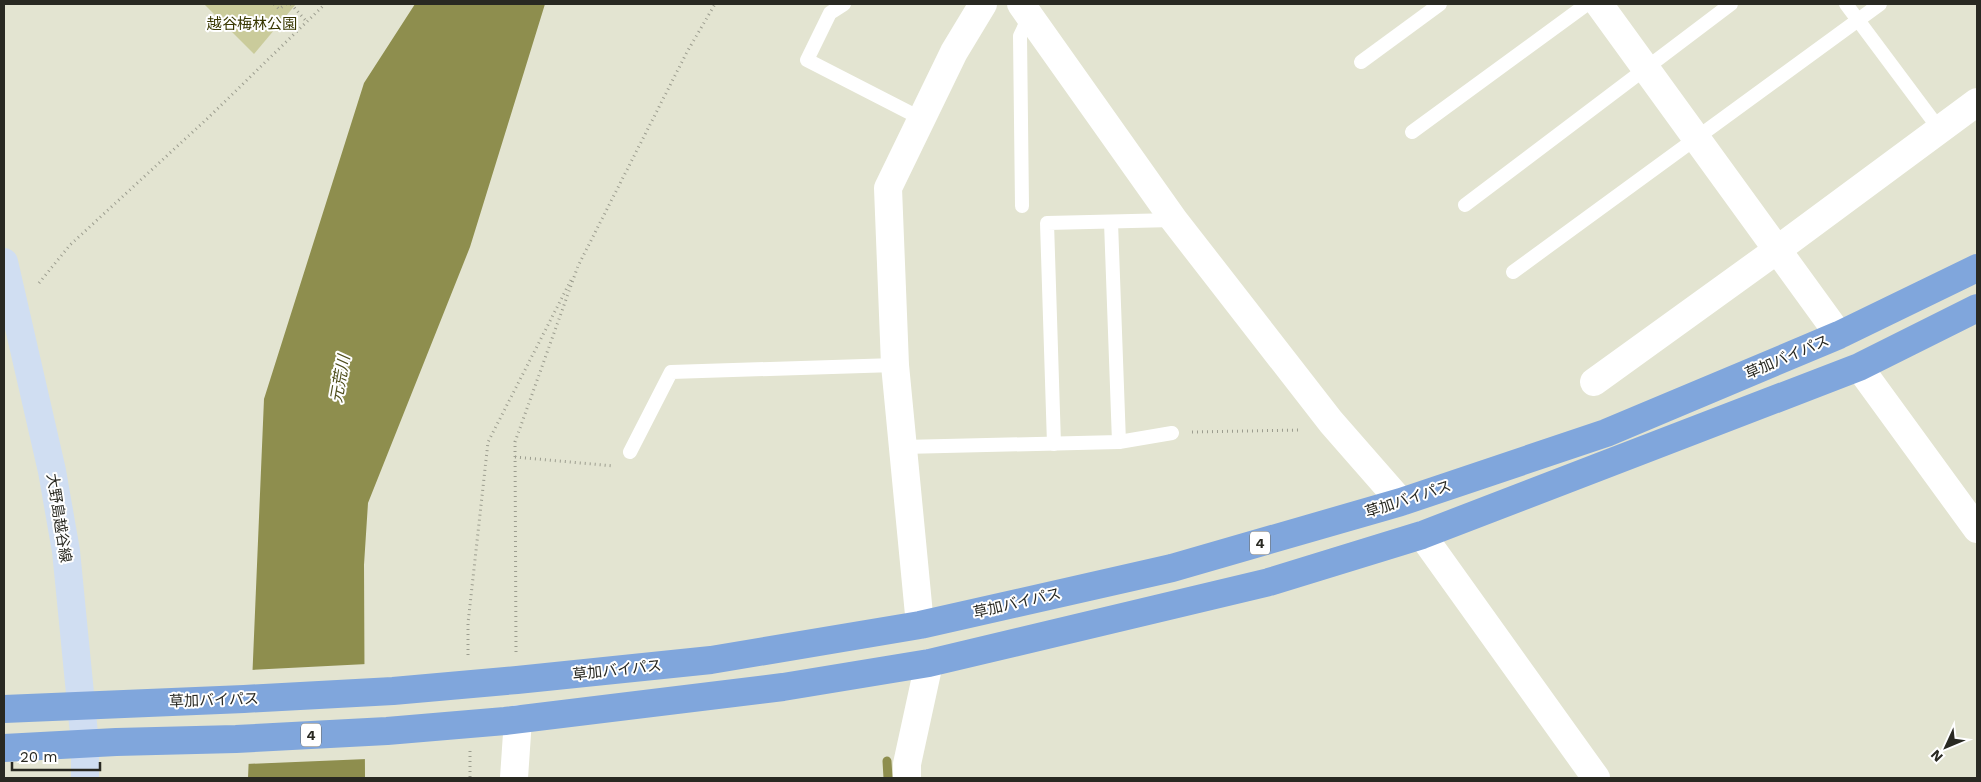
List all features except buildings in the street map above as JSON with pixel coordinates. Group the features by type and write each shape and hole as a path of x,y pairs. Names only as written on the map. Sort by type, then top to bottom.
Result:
{"highway":[{"name":"草加バイパス","path":"4,709 383,691 511,680 711,660 920,625 1172,568 1401,502 1606,433 1839,335 1977,268"},
{"name":"4","path":"4,748 387,731 512,720 783,687 929,663 1269,582 1422,535 1859,366 1977,308"}],"main road":[{"name":"大野島越谷線","path":"4,267 52,471 66,551 85,744 85,778"}],"street":[{"path":"920,625 895,365 888,188 954,52 983,4"},
{"path":"1599,4 1839,335"},
{"path":"1025,9 1174,220 1330,422 1401,502"},
{"path":"1594,382 1977,102"},
{"path":"1859,366 1977,529"},
{"path":"1422,535 1596,778"},
{"path":"907,778 907,764 929,663"},
{"path":"512,720 514,778"}],"lane":[{"path":"844,4 830,13 807,60 922,119"},
{"path":"1361,62 1440,4"},
{"path":"1412,132 1587,4"},
{"path":"1465,205 1731,4"},
{"path":"1846,4 1940,130"},
{"path":"1513,272 1880,4"},
{"path":"1022,206 1020,36 1025,9"},
{"path":"1054,444 1047,223 1174,220"},
{"path":"1112,222 1119,442"},
{"path":"630,452 671,372 895,365"},
{"path":"904,447 1119,442 1172,433"}],"path":[{"path":"274,4 279,9 286,4"},
{"path":"291,4 307,22"},
{"path":"15,309 70,245 209,117 325,4"},
{"path":"468,662 468,624 488,442 687,52 715,4"},
{"path":"511,680 515,645 515,442 578,266"},
{"path":"1172,433 1298,431 1330,422"},
{"path":"515,457 616,466 624,463 630,452"},
{"path":"470,749 470,778"}],"green space":[{"name":"越谷梅林公園","path":"204,4 296,4 254,54"}],"water":[{"name":"元荒川","path":"415,4 545,4 470,247 368,503 364,565 365,778 248,778 264,399 364,83"}],"pier":[{"path":"367,664 367,759 246,764 250,670"}],"waterway":[{"path":"887,761 888,778"}]}
